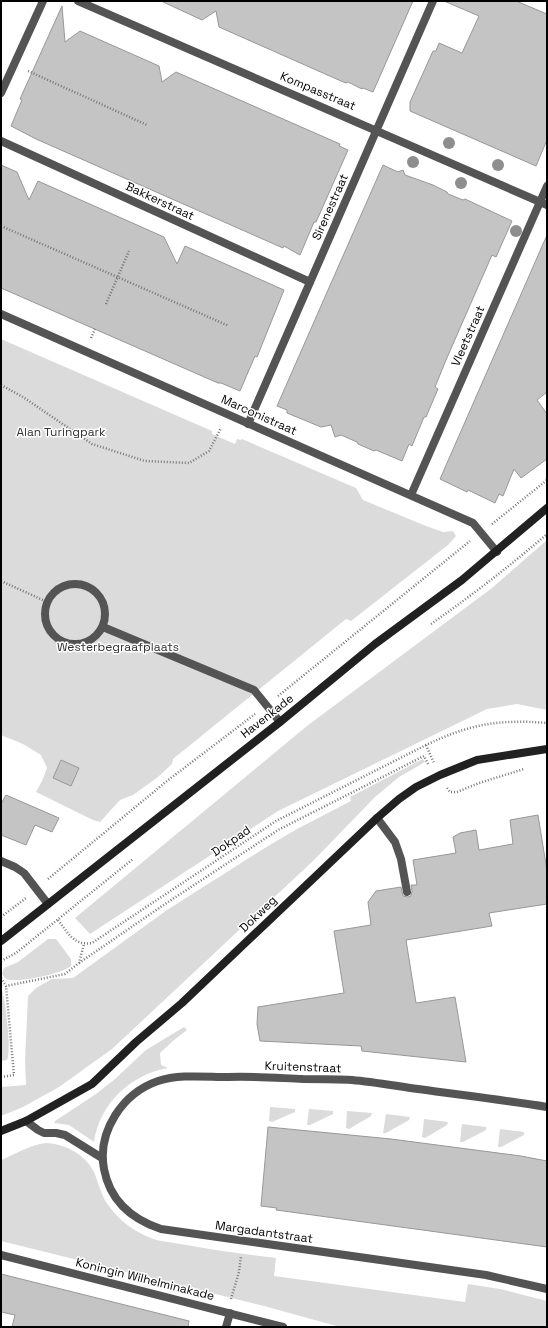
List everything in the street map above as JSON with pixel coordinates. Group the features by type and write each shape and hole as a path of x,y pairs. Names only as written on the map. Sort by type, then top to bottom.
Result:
{"street":[{"path":"1,93 43,1"},
{"name":"Kompasstraat","path":"78,1 544,203"},
{"name":"Sirenestraat","path":"248,424 433,1"},
{"name":"Bakkerstraat","path":"1,141 310,282"},
{"name":"Vleetstraat","path":"411,495 544,203 547,186"},
{"name":"Marconistraat","path":"1,314 473,523 497,552"},
{"name":"Havenkade","path":"1,941 280,722 375,644 462,580 497,552 547,508"},
{"path":"70,583 83,584 94,590 102,600 105,612 103,627 91,640 70,644 60,640 50,632 45,621 45,608 47,602 59,588 70,583"},
{"path":"103,627 254,690 280,722"},
{"name":"Dokweg","path":"1,1132 26,1121 92,1084 136,1042 188,998 377,818 416,787 437,776 478,760 547,749"},
{"path":"377,818 395,842 401,859 407,892"},
{"path":"1,861 24,873 48,904"},
{"name":"Kruitenstraat","path":"102,1158 104,1143 110,1126 117,1112 127,1100 144,1088 159,1081 177,1077 242,1076 352,1080 547,1107"},
{"path":"26,1121 44,1133 65,1135 102,1158"},
{"name":"Margadantstraat","path":"102,1158 105,1175 113,1193 122,1207 134,1217 146,1224 161,1229 244,1242 486,1275 547,1289"},
{"name":"Koningin Wilhelminakade","path":"1,1255 284,1327"},
{"path":"226,1327 230,1313"}],"path":[{"path":"14,64 147,125"},
{"path":"1,226 229,326"},
{"path":"106,304 129,251"},
{"path":"1,385 23,397 92,444 145,461 189,463 210,451 228,415"},
{"path":"481,533 547,480"},
{"path":"1,581 47,602"},
{"name":"Dokpad","path":"84,944 92,943 276,821 446,735 470,727 501,722 547,723"},
{"path":"6,986 65,974 162,906 278,830 424,756 450,792 457,792 499,776 525,769"},
{"path":"1,917 36,889"},
{"path":"1,961 16,953 65,914"},
{"path":"58,920 72,938 79,943 84,944 79,963"},
{"path":"1,978 6,986 14,1075 1,1077"},
{"path":"230,1313 231,1299 239,1272 244,1242"}],"green space":[{"path":"1,339 212,431 212,434 235,444 237,439 242,439 356,488 363,500 443,532 453,531 456,536 448,545 351,621 346,619 173,759 172,764 158,777 133,795 120,800 100,822 93,820 36,792 47,768 41,755 23,744 1,735"},
{"path":"547,540 547,710 517,704 487,709 278,811 90,934 75,918 307,726 492,588"},
{"path":"423,759 425,762 399,777 375,797 314,860 112,1049 59,1087 23,1107 1,1116 1,1087 26,1085 25,1060 28,996 36,988 52,979 73,978 167,910 268,846 351,801 350,797"},
{"path":"48,939 56,939 71,959 71,966 49,975 30,979 6,979 2,974 4,968 18,962"},
{"path":"1,986 6,1012 9,1046 7,1060 1,1061"},
{"path":"184,1027 187,1030 160,1053 161,1065 168,1068 141,1077 129,1084 119,1093 110,1103 103,1115 97,1128 94,1142 69,1125 54,1123 115,1079 146,1050"},
{"path":"270,1107 295,1109 295,1112 272,1122 269,1121"},
{"path":"309,1109 333,1111 333,1114 307,1125"},
{"path":"347,1111 372,1113 371,1116 349,1129 346,1128"},
{"path":"386,1114 410,1117 409,1120 386,1133 383,1133"},
{"path":"424,1119 448,1122 447,1125 425,1138 422,1137"},
{"path":"462,1124 486,1127 486,1130 463,1142 460,1142"},
{"path":"500,1129 524,1132 524,1135 501,1147 498,1147"},
{"path":"46,1143 60,1145 80,1155 94,1172 106,1202 119,1218 130,1227 156,1240 276,1258 274,1276 465,1302 468,1284 500,1289 547,1301 547,1327 340,1327 264,1306 1,1241 1,1160 28,1148"}],"building":[{"path":"161,1 413,1 373,92 363,88 362,89 348,82 346,83 341,81 219,27 216,11 202,20"},
{"path":"444,1 516,1 547,14 547,140 536,166 410,111 410,102 433,51 436,51 439,43 462,53 479,16"},
{"path":"62,6 65,42 80,31 159,66 162,82 176,72 340,144 339,146 348,150 300,255 284,246 283,248 36,139 11,126 22,100 20,99"},
{"path":"1,165 17,172 29,200 38,181 164,237 177,264 185,246 284,290 257,357 255,356 240,391 218,383 1,288"},
{"path":"383,165 398,172 403,170 405,175 433,185 447,192 448,194 463,200 465,199 512,221 496,257 492,255 435,387 438,389 426,417 424,417 412,446 409,444 402,461 376,450 374,451 341,435 335,437 331,425 321,427 287,413 287,410 277,406"},
{"path":"547,235 547,392 537,400 547,414 547,459 521,478 514,469 503,496 499,494 495,503 440,479"},
{"path":"61,760 79,768 71,786 53,778"},
{"path":"6,795 59,818 52,832 35,825 26,845 1,835 1,804"},
{"path":"538,815 547,871 547,904 489,913 492,926 406,940 416,1003 455,997 466,1062 362,1051 361,1046 260,1041 257,1024 258,1007 344,993 334,931 371,925 368,902 376,891 401,887 403,896 411,896 411,885 417,885 413,860 456,853 453,837 460,833 476,830 479,850 513,844 510,820"},
{"path":"268,1127 391,1139 521,1156 547,1161 547,1247 276,1210 277,1208 261,1206"},
{"path":"1,1274 189,1321 188,1327 12,1327 15,1315 1,1312"}],"park label":[{"name":"Alan Turingpark","path":"61,432"},
{"name":"Westerbegraafplaats","path":"118,647"}]}
